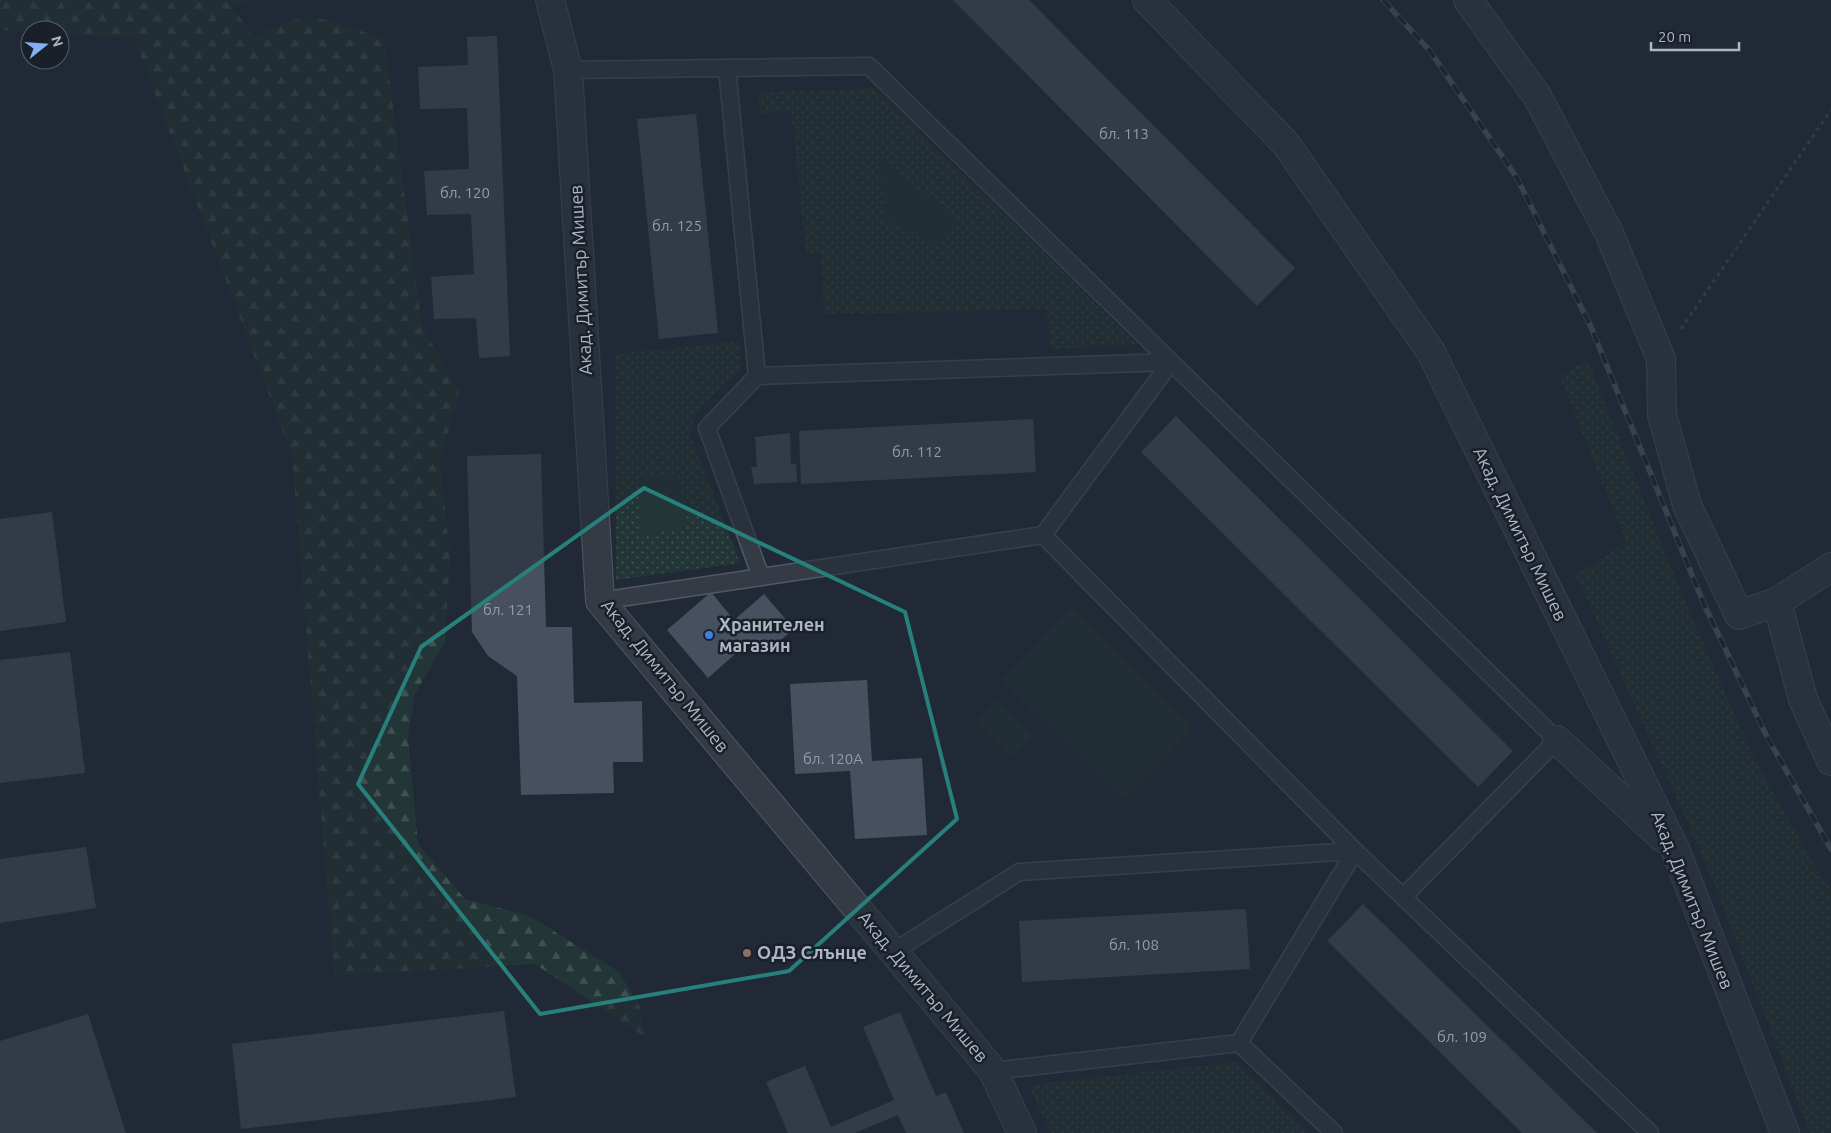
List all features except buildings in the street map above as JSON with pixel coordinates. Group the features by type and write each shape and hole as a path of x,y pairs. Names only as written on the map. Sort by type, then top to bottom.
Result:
{"street":[{"name":"Акад. Димитър Мишев","path":"550,0 568,70 600,601 993,1071 1022,1133"},
{"name":"Акад. Димитър Мишев","path":"1147,0 1286,144 1431,352 1675,849 1785,1133"},
{"path":"1468,0 1537,96 1609,233 1661,359 1662,415 1687,505 1739,615 1777,602 1831,567"},
{"path":"1777,602 1803,699 1831,761"},
{"path":"1557,740 1675,849"}],"lane":[{"path":"568,70 869,66 1557,740 1403,897"},
{"path":"728,68 757,376"},
{"path":"761,578 707,428 757,376 1171,362"},
{"path":"600,601 1043,535 1171,362"},
{"path":"1043,535 1355,851 1650,1133"},
{"path":"893,952 1019,872 1355,851"},
{"path":"1239,1043 1355,851"},
{"path":"993,1071 1239,1043 1334,1133"}],"path":[{"path":"1661,359 1831,110"}],"highlighted area":[{"path":"644,488 905,612 957,819 789,971 540,1014 358,784 421,647"}],"green space":[{"path":"0,0 247,0 232,7 253,36 309,15 384,38 422,326 459,391 440,462 450,555 445,642 415,694 408,736 418,844 465,899 530,916 619,972 640,1007 645,1037 535,964 334,976 292,455 134,38 70,35 70,20 20,20 20,31 0,30"},
{"path":"874,88 1138,345 1050,349 1047,310 824,314 821,253 806,254 791,111 760,113 758,93"},
{"path":"880,158 959,223 939,247 886,219"},
{"path":"741,341 741,367 695,414 690,434 740,563 616,580 615,354"},
{"path":"1588,361 1689,611 1753,756 1820,875 1831,889 1831,1133 1810,1133 1709,871 1576,575 1626,542 1559,375"},
{"path":"639,476 678,477 688,527 641,535"},
{"path":"1072,607 1195,728 1124,800 1002,679"},
{"path":"997,699 1033,736 1011,758 975,722"},
{"path":"1237,1062 1309,1133 1051,1133 1028,1085"}],"railway":[{"path":"1383,0 1430,51 1517,178 1591,327 1703,602 1766,735 1831,849"}],"place":[{"name":"Хранителен магазин","path":"709,635"},
{"name":"ОДЗ Слънце","path":"747,953"}]}
